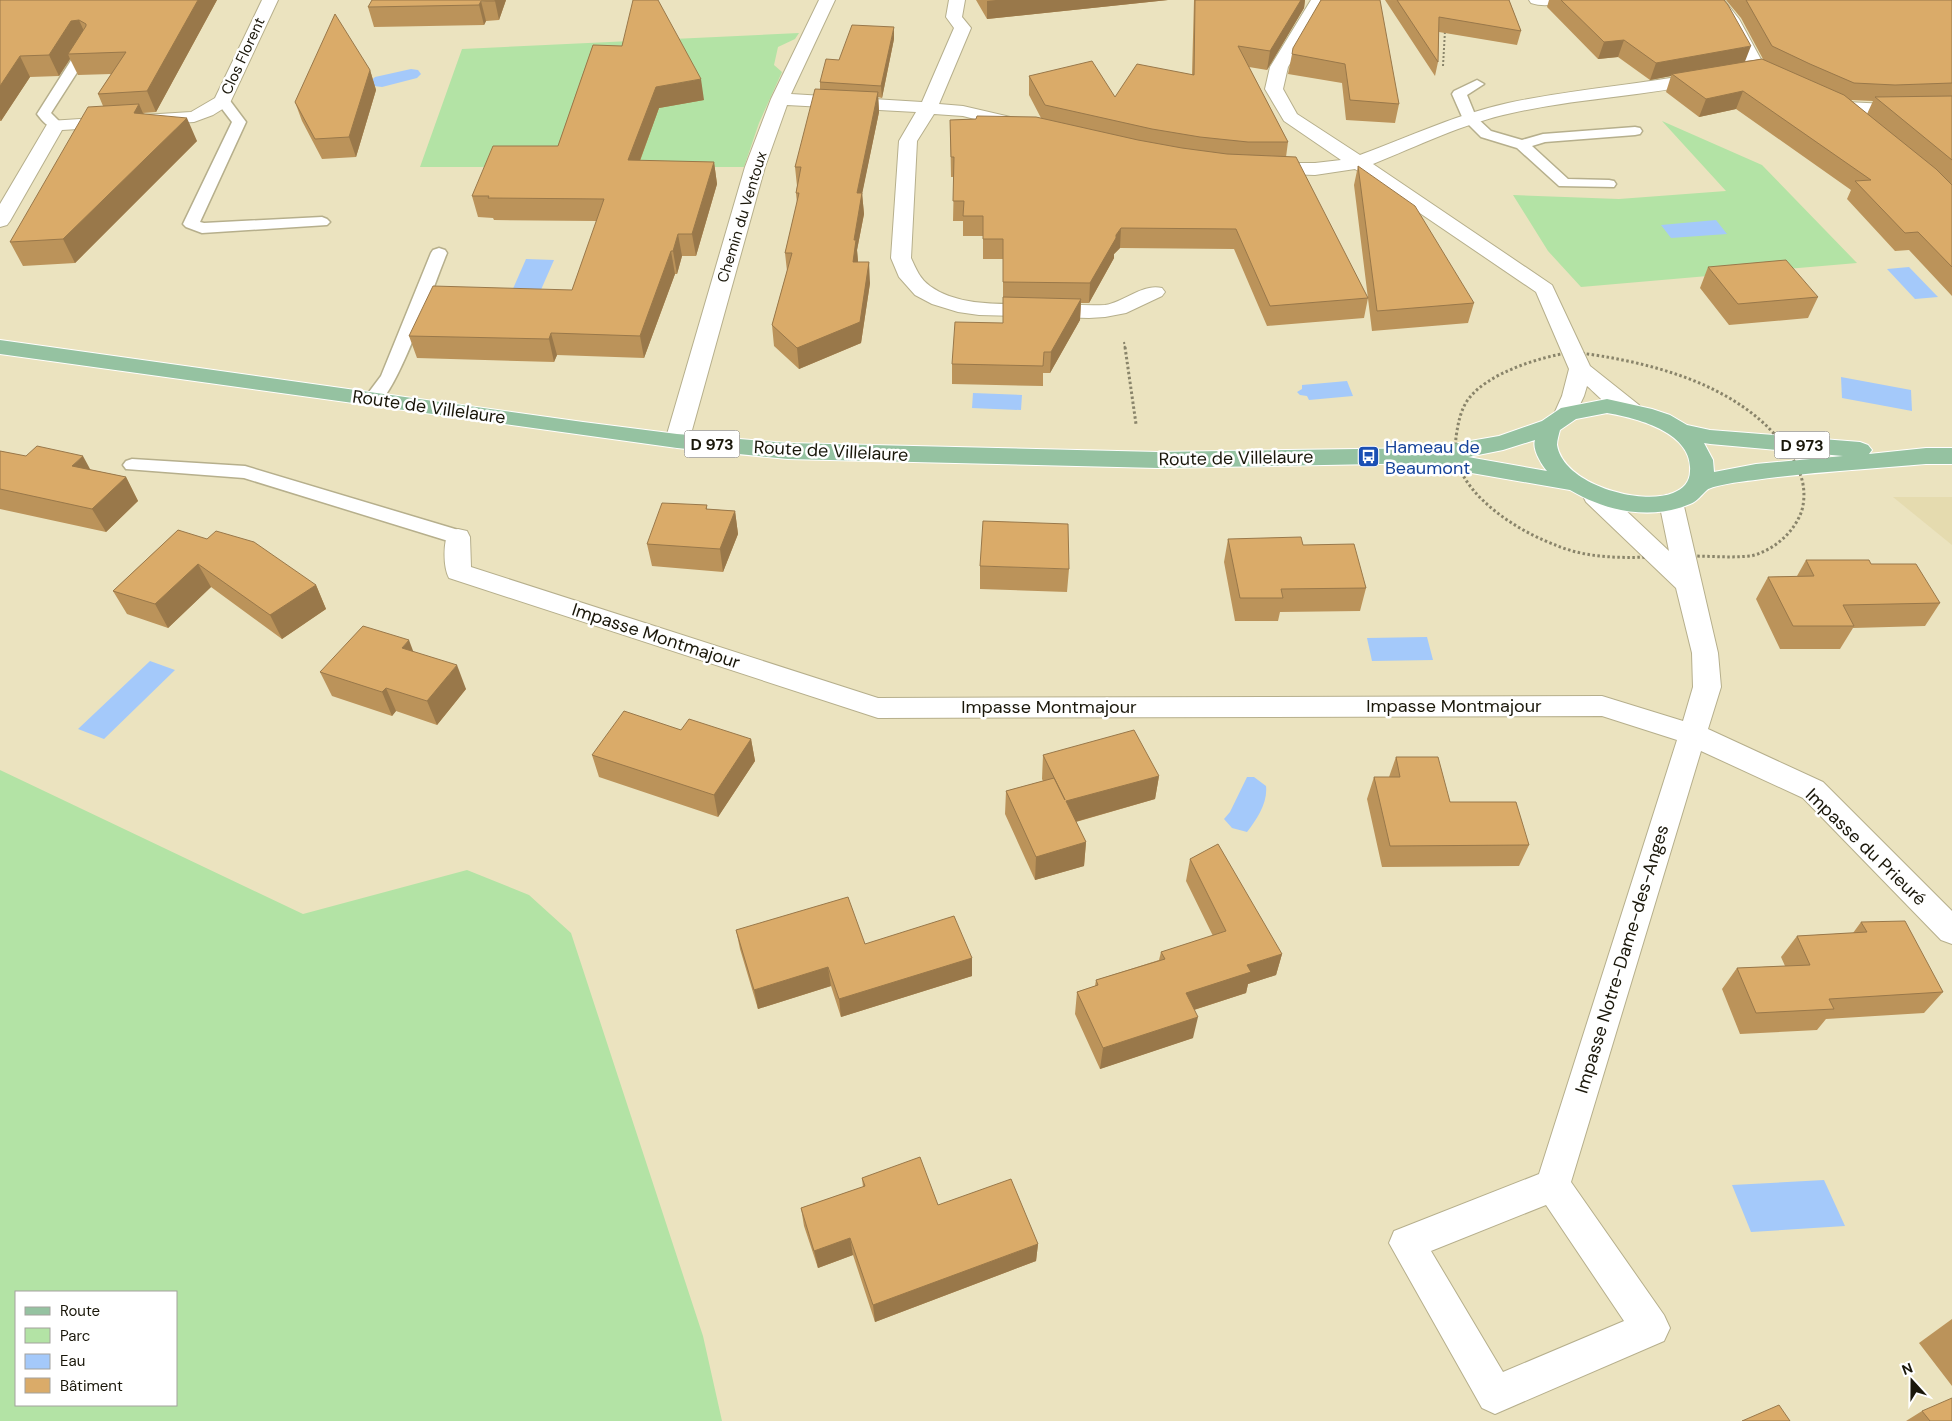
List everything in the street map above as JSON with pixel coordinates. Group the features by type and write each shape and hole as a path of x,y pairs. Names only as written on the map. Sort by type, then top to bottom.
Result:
{"main road":[{"name":"Route de Villelaure","path":"0,346 372,400 677,441 788,451 1158,460 1430,456 1503,443 1557,420"},
{"path":"1607,406 1631,410 1657,418 1679,431 1696,447 1704,465 1701,482 1690,494 1672,502 1648,505 1621,503 1595,496 1572,483 1556,469 1547,455 1545,440 1557,420 1584,408 1607,406"},
{"name":"D 973","path":"1679,431 1710,436 1926,456 1952,456"},
{"name":"Route de Villelaure","path":"1430,456 1572,483"},
{"name":"D 973","path":"1701,482 1756,472 1926,456"}],"street":[{"name":"Clos Florent","path":"56,125 194,117 223,101 270,0"},
{"name":"Chemin du Ventoux","path":"677,441 755,167 780,99 827,0"},
{"path":"956,0 954,16 963,28 928,108 908,141 901,258 904,271 913,284 948,304 975,309 1105,311 1130,306 1156,292"},
{"path":"1319,0 1279,67 1274,89 1290,117 1515,266 1545,289 1580,369 1631,410"},
{"path":"1537,0 1553,0"},
{"path":"1715,0 1731,19 1739,71"},
{"path":"1249,168 1315,169 1358,163 1470,118 1508,108 1561,98 1659,86 1739,71 1804,90 1843,107 1868,127"},
{"path":"780,99 963,111 1036,129"},
{"path":"1843,107 1887,109 1952,107"},
{"path":"0,221 56,125"},
{"path":"1557,420 1573,396 1580,369"},
{"path":"1595,496 1688,584"},
{"name":"Impasse Notre-Dame-des-Anges","path":"1552,1185 1707,687 1705,653 1688,584 1672,502"},
{"name":"Impasse Montmajour","path":"458,537 458,572 878,708 1602,706 1692,734"},
{"name":"Impasse du Prieuré","path":"1692,734 1812,790 1952,931"},
{"path":"1552,1185 1651,1328 1495,1395 1407,1243 1552,1185"}],"lane":[{"path":"56,125 44,114 87,46"},
{"path":"1477,84 1459,94 1470,118 1486,134 1522,145 1564,184 1610,184"},
{"path":"223,101 239,122 191,224 202,228 322,222"},
{"path":"1522,145 1543,138 1635,131"},
{"path":"372,400 389,377 439,254"},
{"path":"132,466 245,472 458,537"}],"path":[{"path":"1447,25 1444,34 1442,66 1477,84"},
{"path":"1114,309 1122,326 1137,432"},
{"path":"1456,428 1469,397 1484,384 1502,374 1555,354"},
{"path":"1599,354 1681,377 1715,391 1744,408 1770,429"},
{"path":"1691,556 1761,554 1785,537 1799,522 1805,507 1803,482"},
{"path":"1468,483 1510,520 1533,535 1562,548 1590,554 1643,556"}],"shaded area":[{"path":"1893,497 1952,497 1952,545"}],"green space":[{"path":"799,33 795,39 778,47 774,65 782,72 759,123 744,167 420,167 462,49"},
{"path":"1662,121 1762,165 1857,263 1581,287 1548,251 1513,195 1619,199 1726,191"},
{"path":"0,770 303,914 467,870 529,895 571,933 703,1336 722,1421 0,1421"}],"water":[{"path":"411,69 418,70 421,74 417,78 382,87 374,86 371,81 375,77"},
{"path":"1716,220 1727,234 1671,238 1661,225"},
{"path":"526,259 554,260 540,292 512,291"},
{"path":"1909,267 1938,297 1915,299 1887,269"},
{"path":"1841,377 1911,390 1912,411 1842,398"},
{"path":"1347,381 1353,396 1309,400 1307,396 1300,395 1297,392 1302,389 1302,385"},
{"path":"973,393 1022,395 1021,410 972,408"},
{"path":"1427,637 1433,660 1372,661 1367,638"},
{"path":"150,661 175,670 104,739 78,729"},
{"path":"1247,777 1254,777 1266,786 1266,792 1261,810 1247,832 1232,828 1224,819 1230,812"},
{"path":"1824,1180 1845,1226 1751,1232 1732,1185"}],"building":[{"path":"0,0 198,0 147,91 98,94 126,52 68,54 86,26 86,24 79,20 71,21 49,55 20,56 0,86"},
{"path":"372,0 495,1 481,1 479,5 368,7"},
{"path":"633,0 658,0 701,79 656,87 628,160 714,162 692,234 678,234 640,336 551,333 549,339 409,336 433,286 572,290 604,199 488,198 489,196 472,196 493,146 558,146 593,45 622,46"},
{"path":"1195,0 1301,0 1270,51 1238,46 1288,142 1248,142 1200,137 1152,129 1045,105 1029,76 1092,61 1115,97 1137,64 1194,75"},
{"path":"1321,0 1380,0 1399,104 1350,100 1345,64 1292,54 1293,48"},
{"path":"1397,0 1509,0 1521,31 1439,17 1438,62"},
{"path":"1561,0 1724,0 1751,46 1656,63 1624,40 1604,42"},
{"path":"1746,0 1952,0 1952,83 1895,85 1854,83 1772,46"},
{"path":"335,14 370,70 349,137 315,139 295,102"},
{"path":"852,25 894,27 881,86 820,82 826,59 839,60"},
{"path":"1762,59 1844,95 1936,169 1952,185 1952,267 1918,232 1905,233 1855,181 1871,180 1743,91 1706,99 1672,74"},
{"path":"815,89 878,92 857,193 862,193 854,240 856,240 853,262 869,262 860,322 797,348 772,325 792,253 785,253 799,193 796,193 801,167 795,167"},
{"path":"1952,96 1952,160 1875,97"},
{"path":"139,104 134,113 187,118 63,239 10,242 88,107"},
{"path":"977,116 1036,117 1182,148 1227,154 1296,157 1368,298 1270,306 1236,229 1121,228 1090,283 1003,282 1003,239 983,239 983,216 963,216 964,201 953,201 954,157 951,157 950,120 976,119"},
{"path":"1358,166 1415,206 1474,303 1377,311"},
{"path":"1786,260 1818,297 1738,304 1708,267"},
{"path":"1003,297 1081,299 1051,352 1044,352 1043,366 952,364 955,322 1003,323"},
{"path":"37,446 83,456 72,466 126,477 92,509 0,489 0,451 26,456"},
{"path":"662,503 707,505 706,509 735,511 720,549 647,544"},
{"path":"983,521 1068,524 1069,569 980,566"},
{"path":"178,530 207,539 216,531 254,542 316,585 270,615 198,564 155,604 113,591"},
{"path":"1301,537 1303,545 1354,544 1366,588 1281,589 1283,598 1240,598 1228,539"},
{"path":"1806,560 1869,560 1871,564 1916,564 1940,603 1843,605 1854,626 1793,626 1768,577 1814,576"},
{"path":"363,626 409,640 402,648 457,665 427,701 386,688 382,692 320,672"},
{"path":"624,711 681,730 689,719 751,739 714,795 592,755"},
{"path":"1134,730 1159,776 1066,801 1086,842 1036,857 1006,791 1054,778 1065,800 1043,755"},
{"path":"1396,757 1438,757 1450,802 1516,802 1529,845 1390,846 1374,777 1400,777"},
{"path":"1218,844 1282,954 1247,965 1251,972 1186,993 1198,1017 1103,1048 1077,992 1098,985 1096,980 1165,959 1161,952 1226,931 1190,859"},
{"path":"848,897 865,944 954,916 972,958 839,999 828,967 754,990 736,930"},
{"path":"1905,921 1943,992 1829,999 1834,1009 1756,1013 1737,968 1810,965 1797,936 1867,932 1861,922"},
{"path":"920,1157 938,1205 1011,1179 1038,1244 873,1305 850,1238 814,1251 801,1208 865,1186 862,1178"},
{"path":"1952,1398 1952,1421 1930,1421 1922,1411"},
{"path":"1779,1405 1790,1421 1742,1421"}],"place":[{"name":"Hameau de Beaumont","path":"1369,457"}]}
